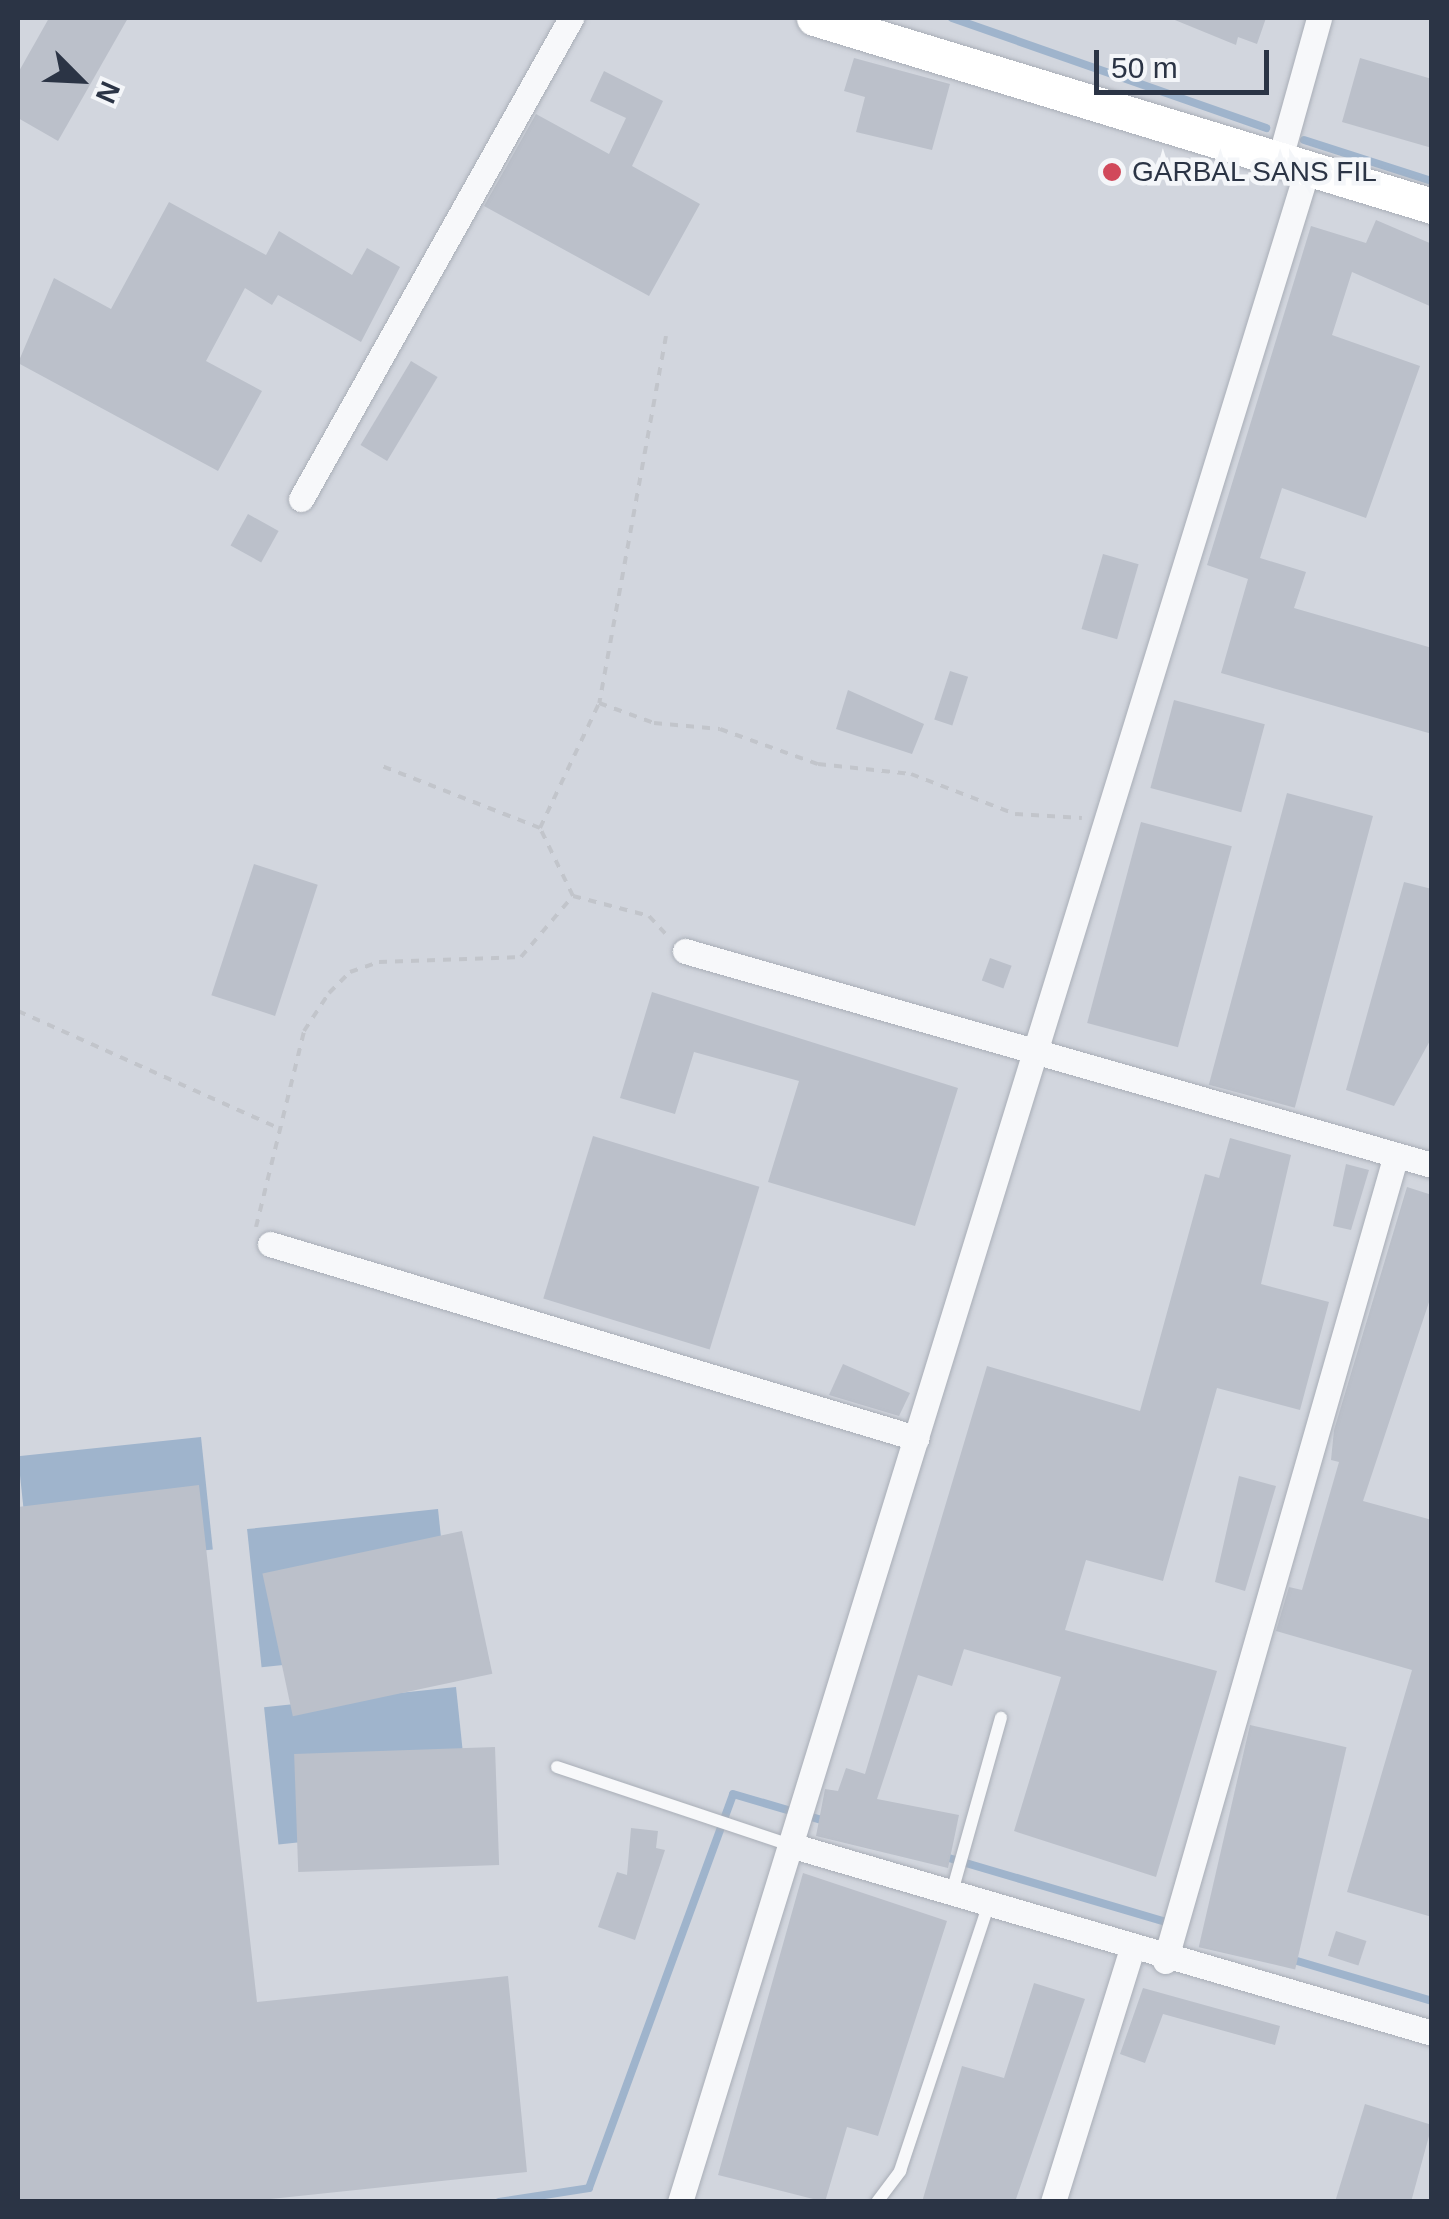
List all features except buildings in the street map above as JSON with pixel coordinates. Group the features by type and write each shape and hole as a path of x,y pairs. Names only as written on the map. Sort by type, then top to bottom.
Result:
{"street":[{"path":"302,499 572,18"},
{"path":"814,18 1432,206"},
{"path":"680,2202 1106,820 1294,163 1319,18"},
{"path":"685,951 1432,1165"},
{"path":"1165,1962 1396,1155"},
{"path":"270,1244 916,1438"},
{"path":"790,1846 954,1886 989,1904 1165,1962 1432,2033"},
{"path":"1053,2202 1132,1950"}],"lane":[{"path":"954,1886 1001,1718"},
{"path":"556,1768 790,1846"},
{"path":"878,2202 900,2171 989,1904"}],"path":[{"path":"540,828 599,703 666,336"},
{"path":"599,703 654,724 720,729 818,764 911,774 1016,814 1106,820"},
{"path":"377,764 540,828 573,896 649,916 685,951"},
{"path":"270,1244 255,1219 304,1031 350,972 380,962 520,957 573,896"},
{"path":"18,1010 276,1127"}],"shaded area":[{"path":"18,18 1431,18 1431,2201 18,2201"}],"water":[{"path":"201,1437 213,1549 30,1569 18,1456"},
{"path":"438,1509 453,1647 262,1667 247,1529"},
{"path":"456,1687 470,1824 278,1844 264,1707"}],"waterway":[{"path":"952,18 1266,128"},
{"path":"1304,140 1432,181"},
{"path":"499,2202 589,2188 733,1794 828,1822"},
{"path":"942,1856 1173,1924"},
{"path":"1287,1958 1432,2001"}],"place":[{"name":"GARBAL SANS FIL","path":"1112,172"}]}
